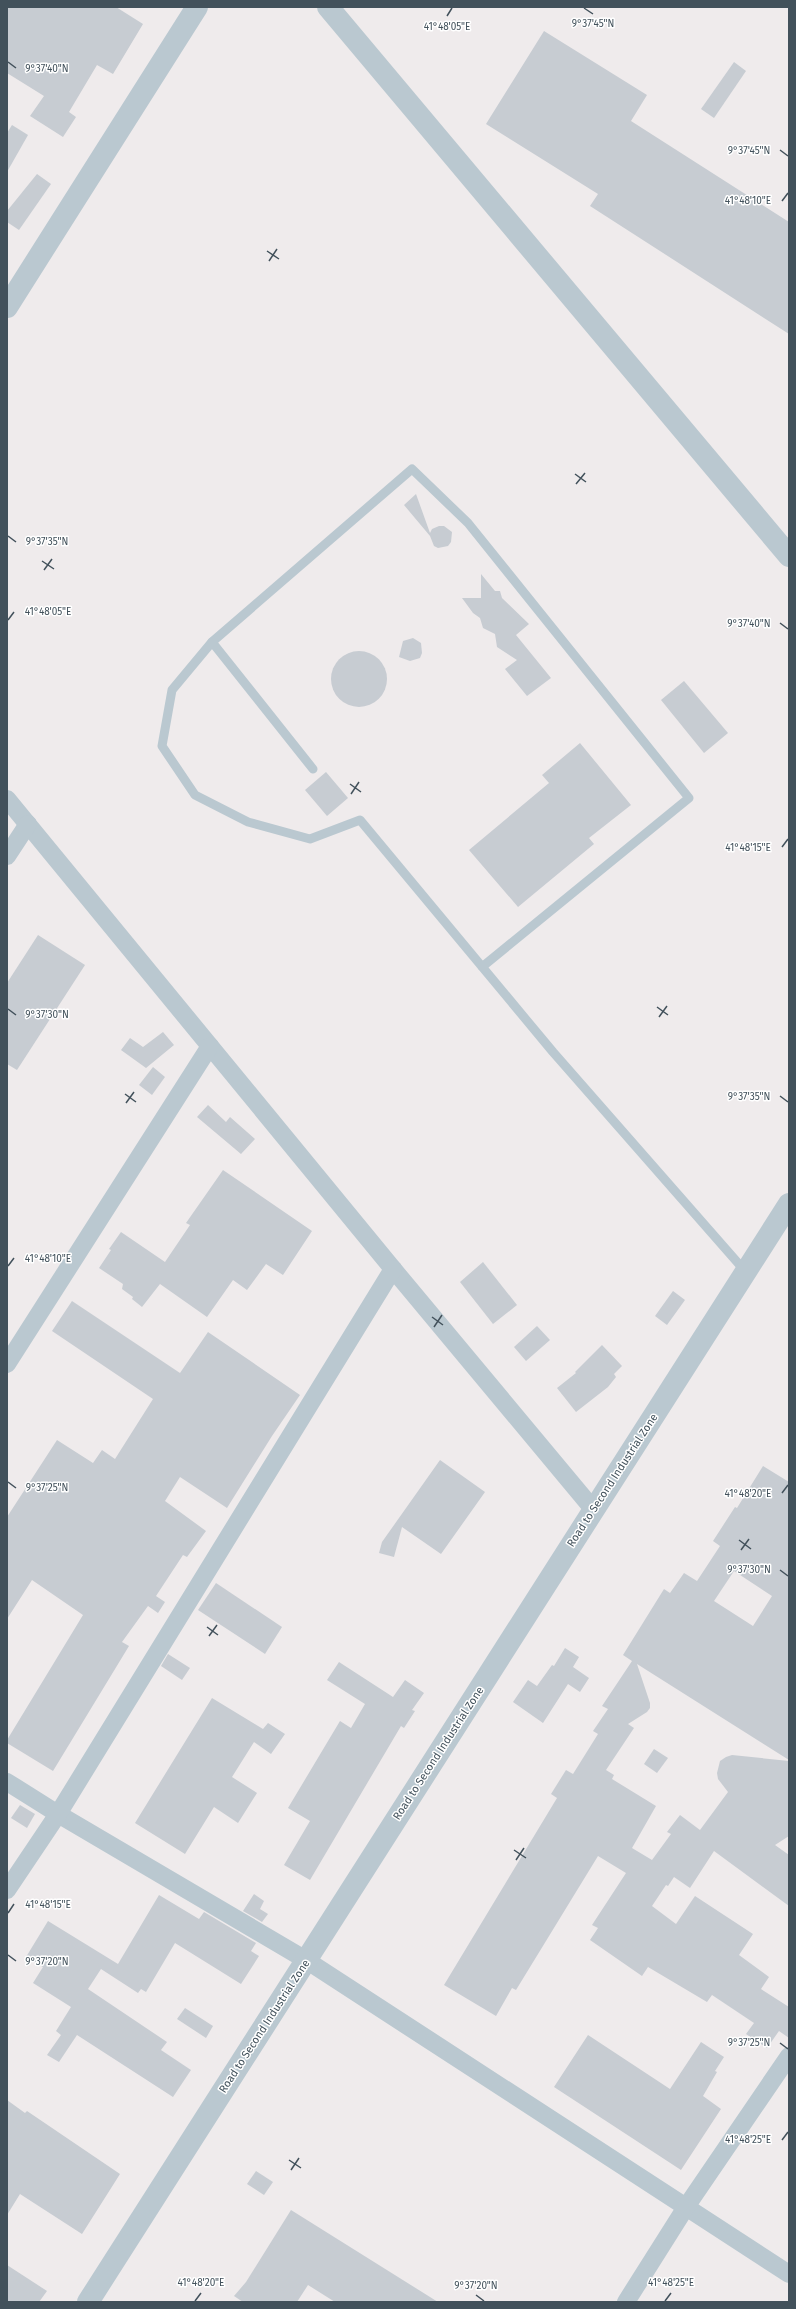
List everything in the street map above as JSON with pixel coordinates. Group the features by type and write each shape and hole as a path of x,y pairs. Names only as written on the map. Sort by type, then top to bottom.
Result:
{"street":[{"path":"7,307 197,7"},
{"path":"328,7 789,556"},
{"path":"7,799 593,1510"},
{"path":"7,856 28,824"},
{"path":"7,1364 210,1046"},
{"name":"Road to Second Industrial Zone","path":"88,2302 789,1204"},
{"path":"7,1890 58,1814 393,1269"},
{"path":"7,1782 58,1814 306,1960 789,2274"},
{"path":"626,2302 686,2207 789,2056"}],"lane":[{"path":"482,967 689,798 468,523 412,470 212,642 172,690 162,746 195,795 248,822 310,839 360,820 482,967 553,1052 746,1271"},
{"path":"212,642 313,769"}],"building":[{"path":"7,7 116,7 143,24 113,74 97,65 69,112 76,117 63,137 30,116 44,96 7,73"},
{"path":"544,31 647,95 631,121 789,222 789,334 590,206 598,194 486,124"},
{"path":"734,62 746,71 714,118 701,109"},
{"path":"12,125 28,135 7,172 7,133"},
{"path":"37,174 51,184 19,230 7,222 7,211"},
{"path":"416,494 430,533 432,529 439,526 444,526 452,532 451,542 448,546 438,548 434,546 430,536 404,505"},
{"path":"481,574 495,591 500,591 502,598 529,624 516,635 551,678 527,696 505,669 517,660 497,647 495,634 483,628 480,618 473,613 462,598 481,598"},
{"path":"413,638 421,643 422,653 420,658 410,661 399,657 403,641"},
{"path":"354,651 364,651 379,659 385,668 387,679 385,690 379,699 364,707 354,707 343,702 336,695 331,684 331,674 336,663 343,656"},
{"path":"684,681 728,733 704,753 661,700"},
{"path":"580,743 631,805 589,838 594,844 518,907 469,850 549,783 542,775"},
{"path":"326,772 348,798 327,816 305,790"},
{"path":"38,935 85,965 17,1070 7,1064 7,983"},
{"path":"163,1032 174,1045 146,1068 121,1050 130,1038 143,1047"},
{"path":"153,1067 165,1077 152,1095 139,1085"},
{"path":"208,1105 226,1122 230,1117 255,1139 241,1154 197,1117"},
{"path":"223,1170 312,1231 283,1275 266,1264 247,1290 233,1280 207,1317 160,1284 142,1307 132,1299 133,1297 122,1289 123,1284 99,1268 111,1250 109,1249 121,1232 165,1262 190,1225 186,1223"},
{"path":"483,1262 517,1305 493,1324 460,1282"},
{"path":"673,1291 685,1300 667,1325 655,1316"},
{"path":"72,1301 180,1373 208,1332 300,1395 272,1436 227,1508 180,1477 165,1501 206,1531 187,1557 183,1555 156,1596 165,1602 158,1613 148,1606 122,1642 129,1646 53,1771 7,1743 7,1740 83,1615 32,1580 7,1619 7,1517 57,1440 93,1463 102,1450 115,1459 153,1399 52,1331"},
{"path":"537,1326 550,1340 526,1361 514,1347"},
{"path":"602,1345 622,1366 614,1374 616,1377 608,1387 576,1412 557,1388 576,1373 575,1372"},
{"path":"440,1460 485,1492 441,1554 402,1527 394,1557 379,1553 382,1542"},
{"path":"763,1466 789,1482 789,1760 637,1664 650,1703 650,1708 647,1712 628,1724 634,1728 606,1770 614,1775 612,1779 656,1806 632,1848 652,1860 671,1834 667,1832 680,1815 700,1830 728,1792 718,1779 717,1773 720,1761 732,1755 789,1761 789,1836 775,1845 789,1855 789,1906 714,1851 690,1888 674,1877 668,1886 666,1885 652,1906 676,1924 695,1896 753,1934 739,1955 769,1977 761,1989 789,2007 789,2038 779,2031 767,2048 746,2034 754,2023 712,1995 707,2002 648,1967 642,1976 590,1940 598,1928 592,1925 626,1873 598,1856 516,1990 512,1988 496,2016 444,1985 557,1798 551,1794 566,1770 573,1774 598,1734 593,1731 608,1709 602,1706 632,1661 623,1655 664,1589 670,1593 684,1573 697,1581 720,1546 713,1541 735,1507 737,1508","holes":["734,1571 772,1596 753,1626 714,1601"]},
{"path":"216,1583 282,1627 265,1654 198,1610"},
{"path":"565,1648 579,1657 573,1667 589,1678 580,1692 568,1684 543,1723 513,1702 528,1680 537,1686 552,1665 554,1666"},
{"path":"168,1654 190,1668 182,1680 161,1666"},
{"path":"339,1662 393,1697 405,1680 424,1693 412,1710 415,1711 404,1728 401,1726 310,1880 284,1865 310,1821 288,1808 340,1721 351,1728 365,1704 327,1680"},
{"path":"212,1698 263,1729 268,1723 285,1734 271,1754 254,1742 232,1777 257,1793 238,1823 214,1807 185,1854 135,1823"},
{"path":"654,1749 668,1758 657,1773 644,1764"},
{"path":"20,1805 35,1814 27,1828 11,1818"},
{"path":"254,1894 264,1901 260,1909 268,1914 262,1922 243,1911"},
{"path":"159,1895 199,1919 204,1912 256,1943 251,1951 259,1956 241,1984 175,1943 146,1992 141,1989 138,1993 101,1969 88,1989 167,2042 161,2050 191,2070 173,2097 77,2035 59,2062 47,2055 61,2035 56,2031 71,2007 33,1983 43,1967 26,1957 48,1921 118,1964"},
{"path":"185,2008 213,2026 206,2038 177,2019"},
{"path":"588,2035 670,2089 701,2042 724,2057 715,2071 717,2072 703,2096 721,2109 681,2170 554,2087"},
{"path":"7,2100 25,2113 27,2111 120,2174 82,2234 20,2194 7,2215"},
{"path":"256,2171 273,2182 264,2195 247,2184"},
{"path":"291,2210 438,2302 335,2302 308,2285 297,2302 243,2302 234,2296 246,2282"},
{"path":"7,2265 47,2291 39,2302 7,2302"}]}
